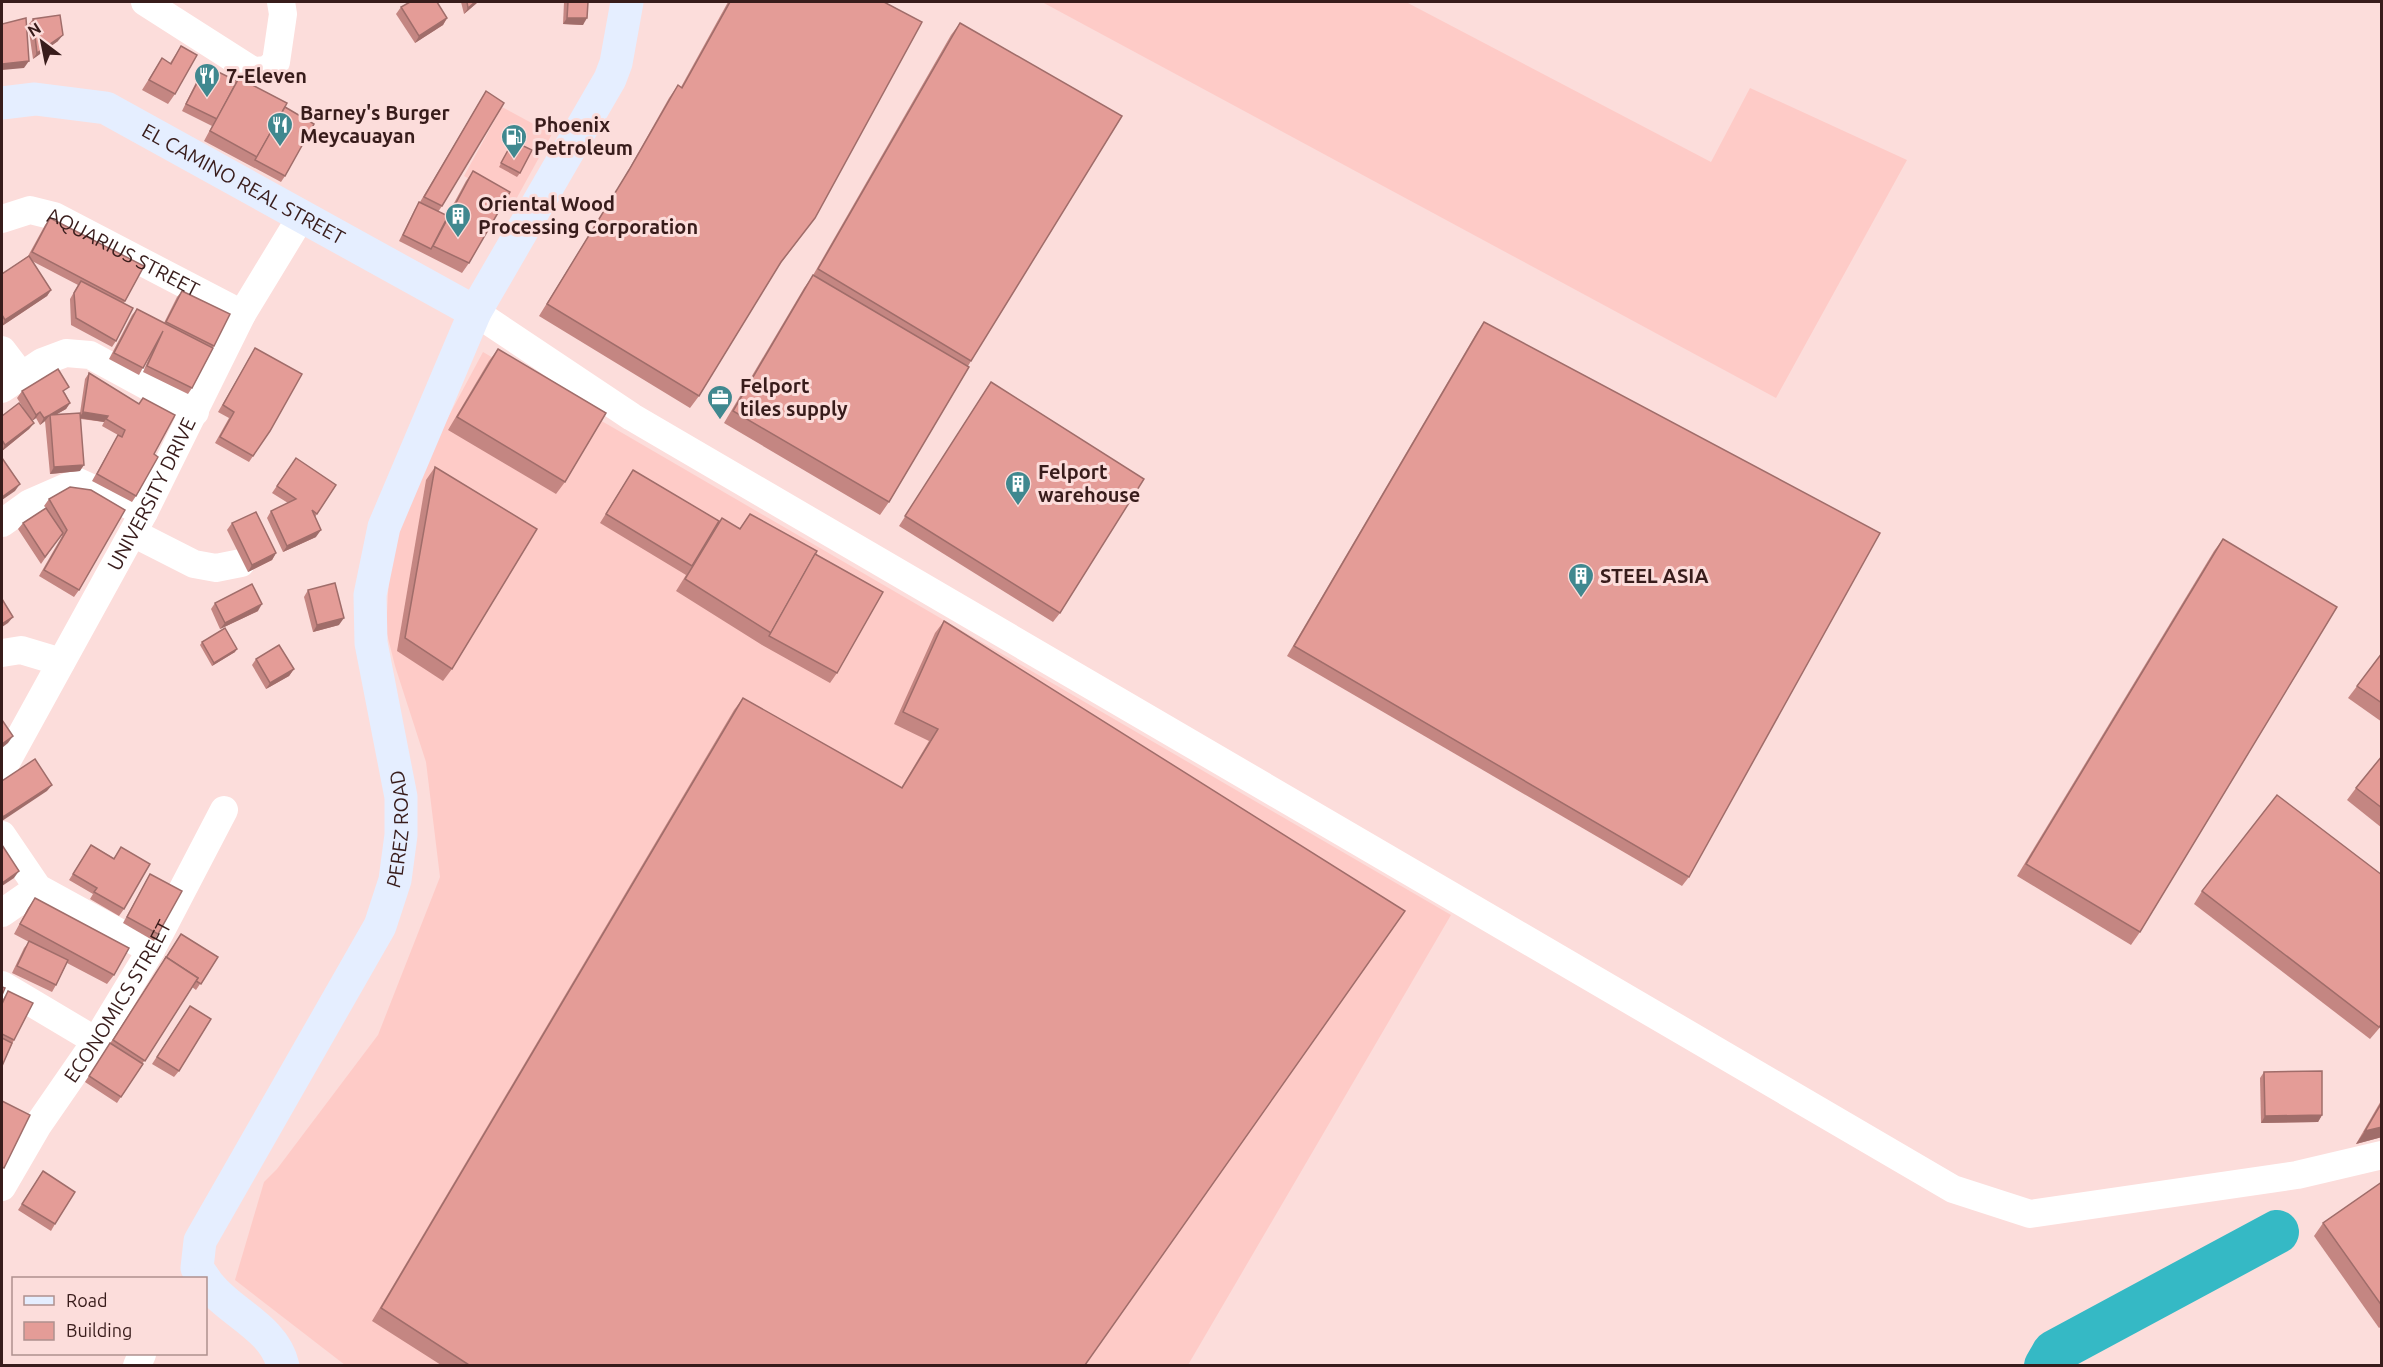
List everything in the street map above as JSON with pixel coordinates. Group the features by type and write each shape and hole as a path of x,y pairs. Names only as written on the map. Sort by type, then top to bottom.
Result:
{"street":[{"path":"145,2 253,71 267,70 276,62 283,14 281,2"},
{"name":"PEREZ ROAD","path":"198,1276 200,1241 207,1225 380,926 395,880 401,835 401,796 371,643 370,595 384,527 475,312 610,80 616,63 627,2"},
{"name":"EL CAMINO REAL STREET","path":"2,103 35,99 106,108 475,312"},
{"name":"AQUARIUS STREET","path":"2,219 30,210 54,216 242,314"},
{"name":"UNIVERSITY DRIVE","path":"2,770 139,523 242,314 301,217"},
{"path":"475,312 642,423 1953,1189 2030,1215 2297,1175 2382,1155"},
{"path":"2,350 11,382 42,362 66,353 90,355 195,412"},
{"path":"2,524 30,503 78,482 194,564 216,568 241,563"},
{"path":"2,653 21,650 61,662"},
{"name":"ECONOMICS STREET","path":"2,1187 29,1120 96,1041 151,950 224,810"},
{"path":"2,834 38,888 151,950"},
{"path":"2,913 38,888"},
{"path":"2,985 96,1041"},
{"name":"PEREZ ROAD","path":"207,1285 269,1339 282,1359 283,1365"}],"shaded area":[{"path":"1042,2 1406,2 1711,162 1750,88 1907,160 1776,398"},
{"path":"502,107 552,134 514,203 464,176"},
{"path":"483,352 1451,915 1188,1365 345,1365 235,1280 264,1182 277,1169 378,1035 440,877 426,762 395,666 386,630 390,559 422,466"}],"building":[{"path":"410,2 437,2 447,18 419,36 401,7"},
{"path":"467,2 475,2 468,8"},
{"path":"568,2 588,2 587,18 567,18"},
{"path":"730,2 884,2 922,22 815,218 781,262 699,396 547,304 678,85 682,88"},
{"path":"60,15 63,35 37,53 33,19"},
{"path":"26,18 29,61 2,64 2,24"},
{"path":"960,23 1122,116 971,361 818,269"},
{"path":"181,46 197,55 175,94 149,80 162,58 171,64"},
{"name":"7-Eleven","path":"206,66 237,81 217,119 186,104"},
{"path":"239,78 287,103 257,157 210,131"},
{"path":"486,91 504,103 442,206 424,197"},
{"name":"Barney's Burger Meycauayan","path":"285,107 314,124 285,176 255,160"},
{"name":"Phoenix Petroleum","path":"513,141 532,150 520,173 501,163"},
{"name":"Oriental Wood Processing Corporation","path":"473,171 510,192 469,263 433,246"},
{"path":"419,202 448,216 431,249 403,235"},
{"path":"50,218 144,266 125,301 32,252"},
{"path":"29,256 51,290 5,320 2,315 2,274"},
{"path":"813,275 969,367 889,502 733,411"},
{"path":"81,281 133,308 116,341 76,318 74,293"},
{"path":"182,291 230,314 214,346 166,322"},
{"path":"137,309 213,348 192,388 147,366 163,331 143,368 114,353"},
{"name":"STEEL ASIA","path":"1484,322 1880,533 1689,877 1294,646"},
{"path":"255,348 302,374 253,456 220,437 234,412 223,405"},
{"path":"498,349 606,413 565,482 457,417"},
{"path":"58,369 69,387 63,391 70,403 44,418 40,412 36,415 22,391"},
{"path":"89,373 139,404 143,398 175,415 154,454 158,457 136,496 97,474 118,435 122,437 125,430 106,419 108,416 83,412"},
{"name":"Felport warehouse","path":"991,382 1144,479 1060,613 905,516"},
{"path":"19,403 34,423 5,445 2,440 2,416"},
{"path":"80,413 84,465 54,467 50,415"},
{"path":"2,458 20,484 2,497"},
{"path":"296,458 336,485 317,514 312,510 321,530 287,546 271,511 296,499 277,486"},
{"path":"435,467 537,529 452,669 405,638"},
{"path":"633,470 719,521 692,566 606,514"},
{"path":"70,487 91,490 125,510 79,590 44,570 67,530 49,499"},
{"path":"46,508 63,533 45,557 23,523"},
{"path":"256,512 276,553 252,565 232,523"},
{"path":"750,514 817,551 771,633 685,579 722,518 740,529"},
{"path":"2223,539 2337,607 2140,932 2026,864"},
{"path":"815,554 883,592 837,673 769,636"},
{"path":"335,583 344,618 317,625 308,590"},
{"path":"252,584 262,604 225,623 215,603"},
{"path":"2,599 13,617 2,624"},
{"path":"944,621 1405,911 1085,1365 469,1365 381,1308 743,698 902,788 938,729 903,712"},
{"path":"225,628 237,649 214,663 202,642"},
{"path":"279,645 294,669 270,683 256,659"},
{"path":"2382,653 2382,703 2357,686"},
{"path":"2,720 13,736 2,744"},
{"path":"2382,756 2382,808 2356,788"},
{"path":"35,759 52,785 3,817 2,781"},
{"path":"2277,795 2382,875 2382,1024 2379,1027 2202,891"},
{"path":"2,845 19,871 2,883"},
{"path":"91,845 114,859 121,847 150,864 124,909 94,892 97,888 73,874"},
{"path":"150,874 182,891 158,934 127,917"},
{"path":"35,898 129,948 114,975 20,924"},
{"path":"181,934 218,957 201,984 196,981 198,978 166,957"},
{"path":"29,941 68,960 56,985 17,966"},
{"path":"166,957 198,978 145,1061 113,1040"},
{"path":"8,991 33,1003 14,1040 2,1034 2,1004"},
{"path":"190,1006 211,1019 179,1071 157,1057"},
{"path":"2,1038 12,1043 2,1066"},
{"path":"110,1043 143,1064 121,1097 89,1076"},
{"path":"2322,1071 2322,1115 2265,1116 2264,1072"},
{"path":"2,1101 30,1115 4,1168 2,1167"},
{"path":"2382,1102 2382,1127 2365,1131"},
{"path":"43,1171 75,1192 55,1224 22,1204"},
{"path":"2382,1182 2382,1306 2323,1223"}],"waterway":[{"path":"2046,1366 2054,1352 2277,1232"}],"place":[{"name":"7-Eleven","path":"207,99"},
{"name":"Barney's Burger Meycauayan","path":"280,148"},
{"name":"Phoenix Petroleum","path":"514,160"},
{"name":"Oriental Wood Processing Corporation","path":"458,239"},
{"name":"Felport tiles supply","path":"720,421"},
{"name":"Felport warehouse","path":"1018,507"},
{"name":"STEEL ASIA","path":"1581,599"}]}
